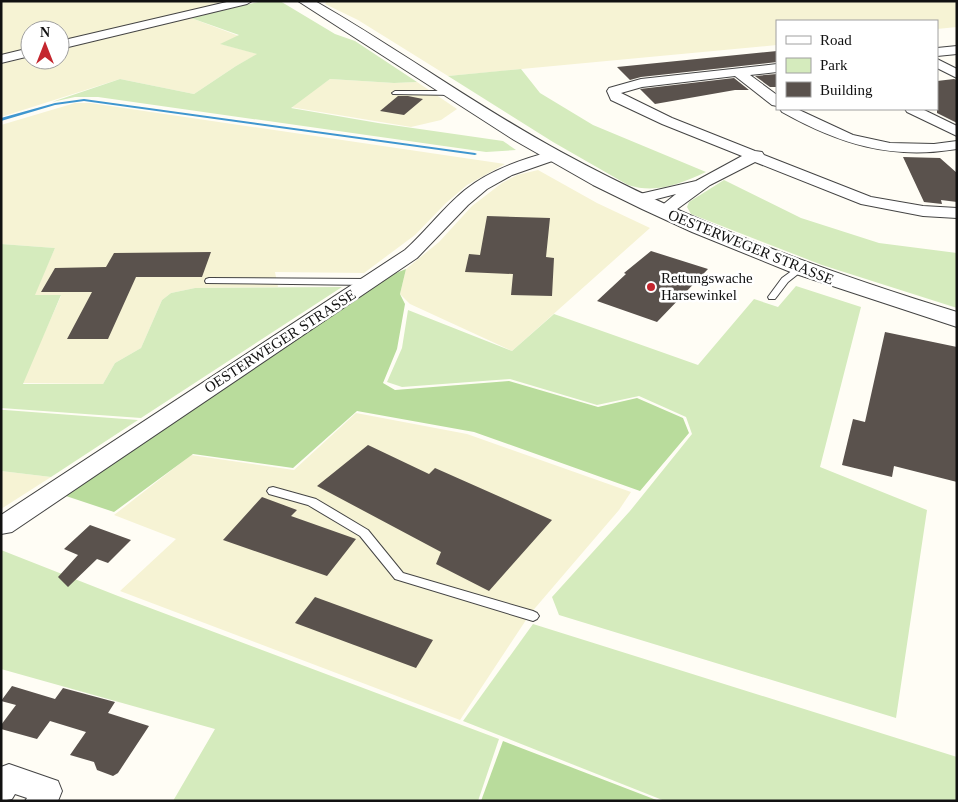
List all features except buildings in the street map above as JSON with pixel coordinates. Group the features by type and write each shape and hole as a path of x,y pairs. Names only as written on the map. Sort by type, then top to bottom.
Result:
{"street":[{"path":"70,43 247,1"},
{"name":"OESTERWEGER STRASSE","path":"306,1 396,55 553,156 637,199 703,230 800,268 871,294 957,320"},
{"path":"938,52 957,50"},
{"path":"1,59 20,54"},
{"path":"938,64 957,74"},
{"path":"776,68 641,83 614,91 616,97 640,109 867,201 923,211 957,213"},
{"path":"738,72 776,101"},
{"path":"788,110 828,130 868,145 905,151 935,150 957,146"},
{"path":"914,110 957,132"},
{"path":"663,211 704,182 757,155"},
{"name":"OESTERWEGER STRASSE","path":"3,526 370,282 424,243 461,203 481,186 509,171 553,156"},
{"path":"637,199 704,182"},
{"path":"4,779 47,792 41,801"}],"lane":[{"path":"395,93 454,93"},
{"path":"772,297 785,280 800,268"},
{"path":"209,280 370,282"},
{"path":"273,491 312,502 364,533 399,576 533,616"}],"shaded area":[{"path":"1,1 237,1 70,41 70,20 20,20 20,52 1,57"},
{"path":"327,1 957,1 957,27 938,29 938,20 776,20 776,45 448,76 358,20 325,4"},
{"path":"191,18 239,36 221,44 258,54 194,94 120,79 1,117 1,64 20,59 20,70 70,70 70,47"},
{"path":"330,79 394,83 417,82 457,109 441,120 411,127 290,107"},
{"path":"75,103 90,103 505,164 467,185 446,203 415,235 364,273 275,272 278,287 195,288 171,293 162,300 141,348 115,363 103,384 22,383 61,296 34,295 55,248 1,244 1,125"},
{"path":"538,170 597,203 650,228 512,351 410,304 400,294 406,269 439,242 472,206 502,183 517,175"},
{"path":"356,413 467,434 631,492 619,510 530,614 460,720 120,591 176,539 114,515 191,455 294,470"},
{"path":"1,471 51,477 1,509"}],"green space":[{"path":"262,1 280,1 335,34 355,41 417,82 394,83 330,79 291,108 503,141 516,150 486,152 98,97 75,97 52,102 120,79 194,94 257,54 220,44 239,35 191,18"},
{"path":"521,69 540,93 593,125 706,172 677,184 658,188 638,188 628,185 553,142 448,76"},
{"path":"724,180 801,218 879,243 957,253 957,308 822,265 691,214 687,207 689,202"},
{"path":"1,244 55,248 35,295 61,295 23,384 103,384 115,363 141,348 162,300 171,293 195,288 342,287 141,418 1,408"},
{"path":"406,269 400,294 405,304 397,349 383,383 395,390 509,381 598,407 637,398 683,418 689,433 640,491 474,432 357,411 293,468 193,454 114,512 63,495 386,277"},
{"path":"796,286 861,307 820,467 927,510 896,718 559,615 552,597 630,511 692,434 686,417 639,396 597,405 510,379 402,387 387,382 402,348 408,310 512,351 554,314 698,365 754,299 778,307"},
{"path":"1,410 138,420 51,477 1,471"},
{"path":"1,550 499,739 478,801 173,801 215,729 1,669"},
{"path":"533,624 957,757 957,801 665,801 463,721"},
{"path":"503,741 659,801 481,801"}],"waterway":[{"path":"1,120 55,104 84,100 475,154"}],"place":[{"name":"Rettungswache Harsewinkel","path":"651,287"}]}
